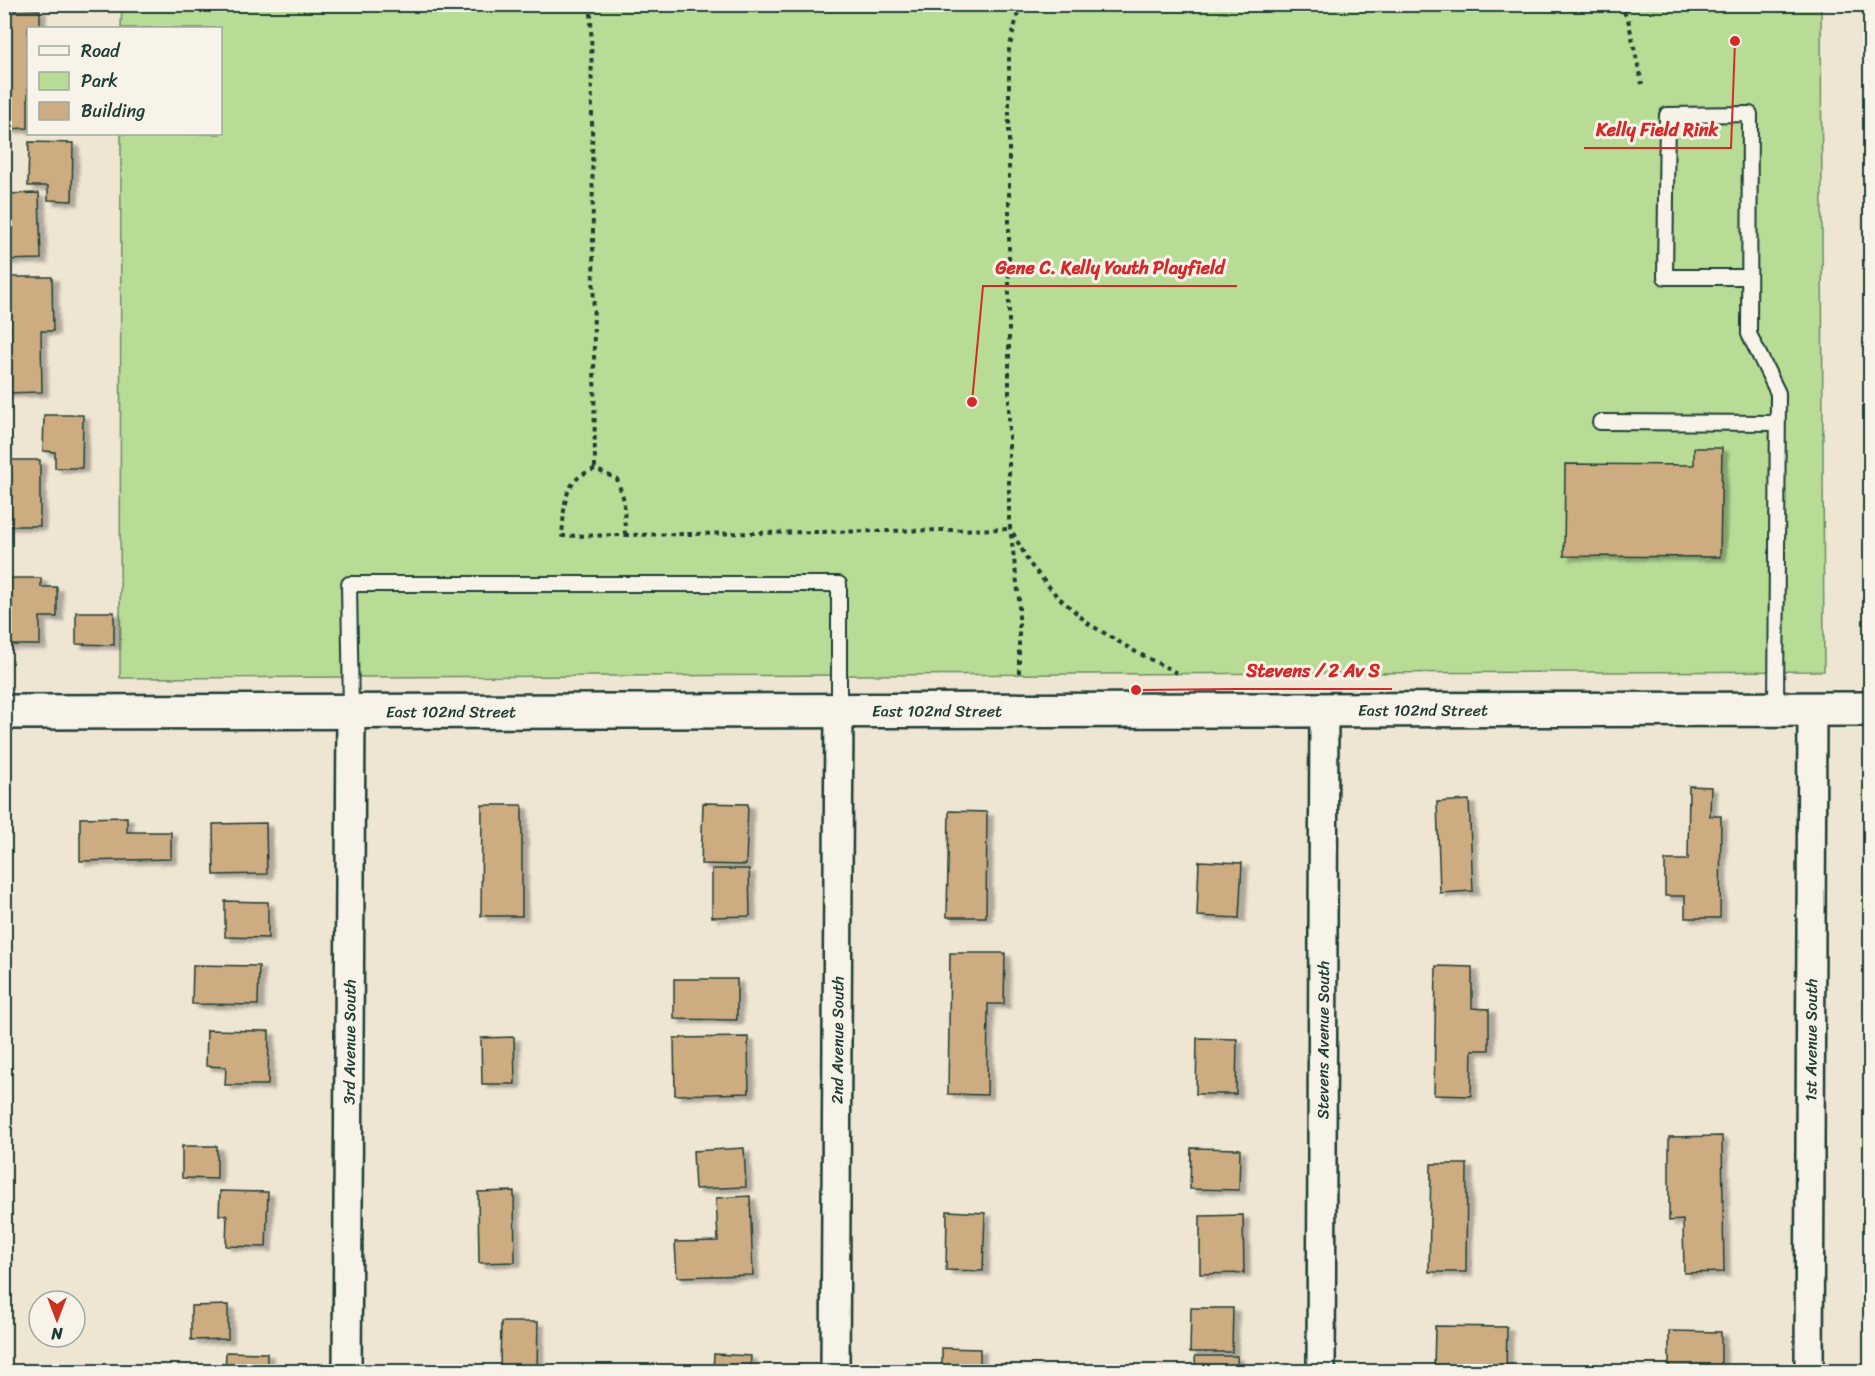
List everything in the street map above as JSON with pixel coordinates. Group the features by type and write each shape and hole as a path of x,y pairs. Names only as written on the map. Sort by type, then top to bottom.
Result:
{"street":[{"name":"East 102nd Street","path":"4,712 1870,709"},
{"name":"2nd Avenue South","path":"835,1371 839,710"},
{"name":"Stevens Avenue South","path":"1321,1371 1324,710"},
{"name":"1st Avenue South","path":"1809,1371 1812,710"},
{"name":"3rd Avenue South","path":"347,1371 351,712"}],"lane":[{"path":"1749,277 1665,277 1667,115 1750,114 1749,334 1778,393 1776,710"},
{"path":"1600,422 1778,423"},
{"path":"351,712 348,584 839,584 839,710"}],"path":[{"path":"591,4 595,469"},
{"path":"1019,673 1018,599 1009,511 1008,50 1020,4"},
{"path":"1619,4 1628,19 1642,84"},
{"path":"625,535 624,500 617,479 595,469 580,476 569,487 562,536 1011,529"},
{"path":"1011,529 1029,563 1056,595 1089,624 1177,673"}],"green space":[{"path":"122,5 1821,5 1824,671 120,678 121,135 222,135 222,27 121,27"}],"building":[{"path":"40,10 40,27 27,27 27,128 4,129 4,11"},
{"path":"29,142 73,143 72,201 48,200 48,186 28,186"},
{"path":"39,193 41,259 4,260 4,194"},
{"path":"4,277 52,277 53,331 41,331 42,392 4,393"},
{"path":"44,415 83,415 82,468 55,468 55,452 43,451"},
{"path":"1694,448 1722,448 1720,557 1564,556 1565,464 1694,465"},
{"path":"4,460 40,460 40,526 4,526"},
{"path":"4,578 41,578 41,587 57,587 57,617 40,617 40,645 4,645"},
{"path":"76,612 114,612 114,645 76,644"},
{"path":"1689,786 1711,787 1710,816 1721,816 1720,918 1685,918 1685,896 1665,896 1665,860 1688,860"},
{"path":"1469,800 1473,891 1440,893 1437,802"},
{"path":"703,803 748,804 746,865 701,864"},
{"path":"482,805 522,805 522,916 481,916"},
{"path":"949,811 987,812 986,917 947,917"},
{"path":"127,817 127,832 171,832 171,859 80,861 80,818"},
{"path":"266,823 267,874 214,875 213,824"},
{"path":"1199,861 1242,863 1239,918 1197,916"},
{"path":"712,869 749,869 750,916 712,917"},
{"path":"225,901 268,902 268,938 225,937"},
{"path":"950,953 1005,953 1004,1004 988,1004 987,1095 948,1094"},
{"path":"193,965 259,966 258,1005 192,1004"},
{"path":"1436,966 1472,967 1472,1008 1489,1009 1489,1050 1472,1050 1471,1096 1434,1095"},
{"path":"674,979 737,979 737,1020 674,1019"},
{"path":"207,1030 269,1031 268,1085 225,1085 226,1067 206,1066"},
{"path":"514,1037 515,1084 482,1084 481,1038"},
{"path":"748,1037 749,1093 675,1095 674,1038"},
{"path":"1197,1038 1237,1039 1236,1094 1196,1094"},
{"path":"1722,1136 1724,1272 1684,1273 1683,1220 1669,1221 1669,1137"},
{"path":"182,1146 217,1146 217,1179 182,1178"},
{"path":"744,1148 746,1187 695,1189 693,1151"},
{"path":"1191,1148 1240,1149 1239,1190 1190,1189"},
{"path":"1431,1164 1467,1164 1466,1272 1429,1272"},
{"path":"220,1191 268,1192 266,1247 226,1246 227,1215 219,1215"},
{"path":"514,1191 515,1262 479,1263 478,1192"},
{"path":"750,1196 753,1275 677,1277 675,1242 718,1241 716,1198"},
{"path":"947,1211 985,1213 983,1271 946,1270"},
{"path":"1243,1215 1244,1273 1200,1274 1200,1216"},
{"path":"228,1305 228,1339 191,1340 191,1306"},
{"path":"1191,1308 1233,1308 1232,1352 1190,1352"},
{"path":"501,1322 538,1322 537,1368 500,1367"},
{"path":"1435,1326 1507,1327 1506,1372 1434,1372"},
{"path":"1669,1331 1721,1332 1721,1372 1669,1372"},
{"path":"942,1348 980,1349 980,1372 942,1372"},
{"path":"226,1352 267,1353 267,1372 225,1372"},
{"path":"714,1354 751,1356 750,1372 713,1372"},
{"path":"1195,1356 1237,1356 1238,1372 1196,1372"}],"place":[{"name":"Kelly Field Rink","path":"1735,41"},
{"name":"Gene C. Kelly Youth Playfield","path":"972,402"},
{"name":"Stevens / 2 Av S","path":"1136,690"}]}
